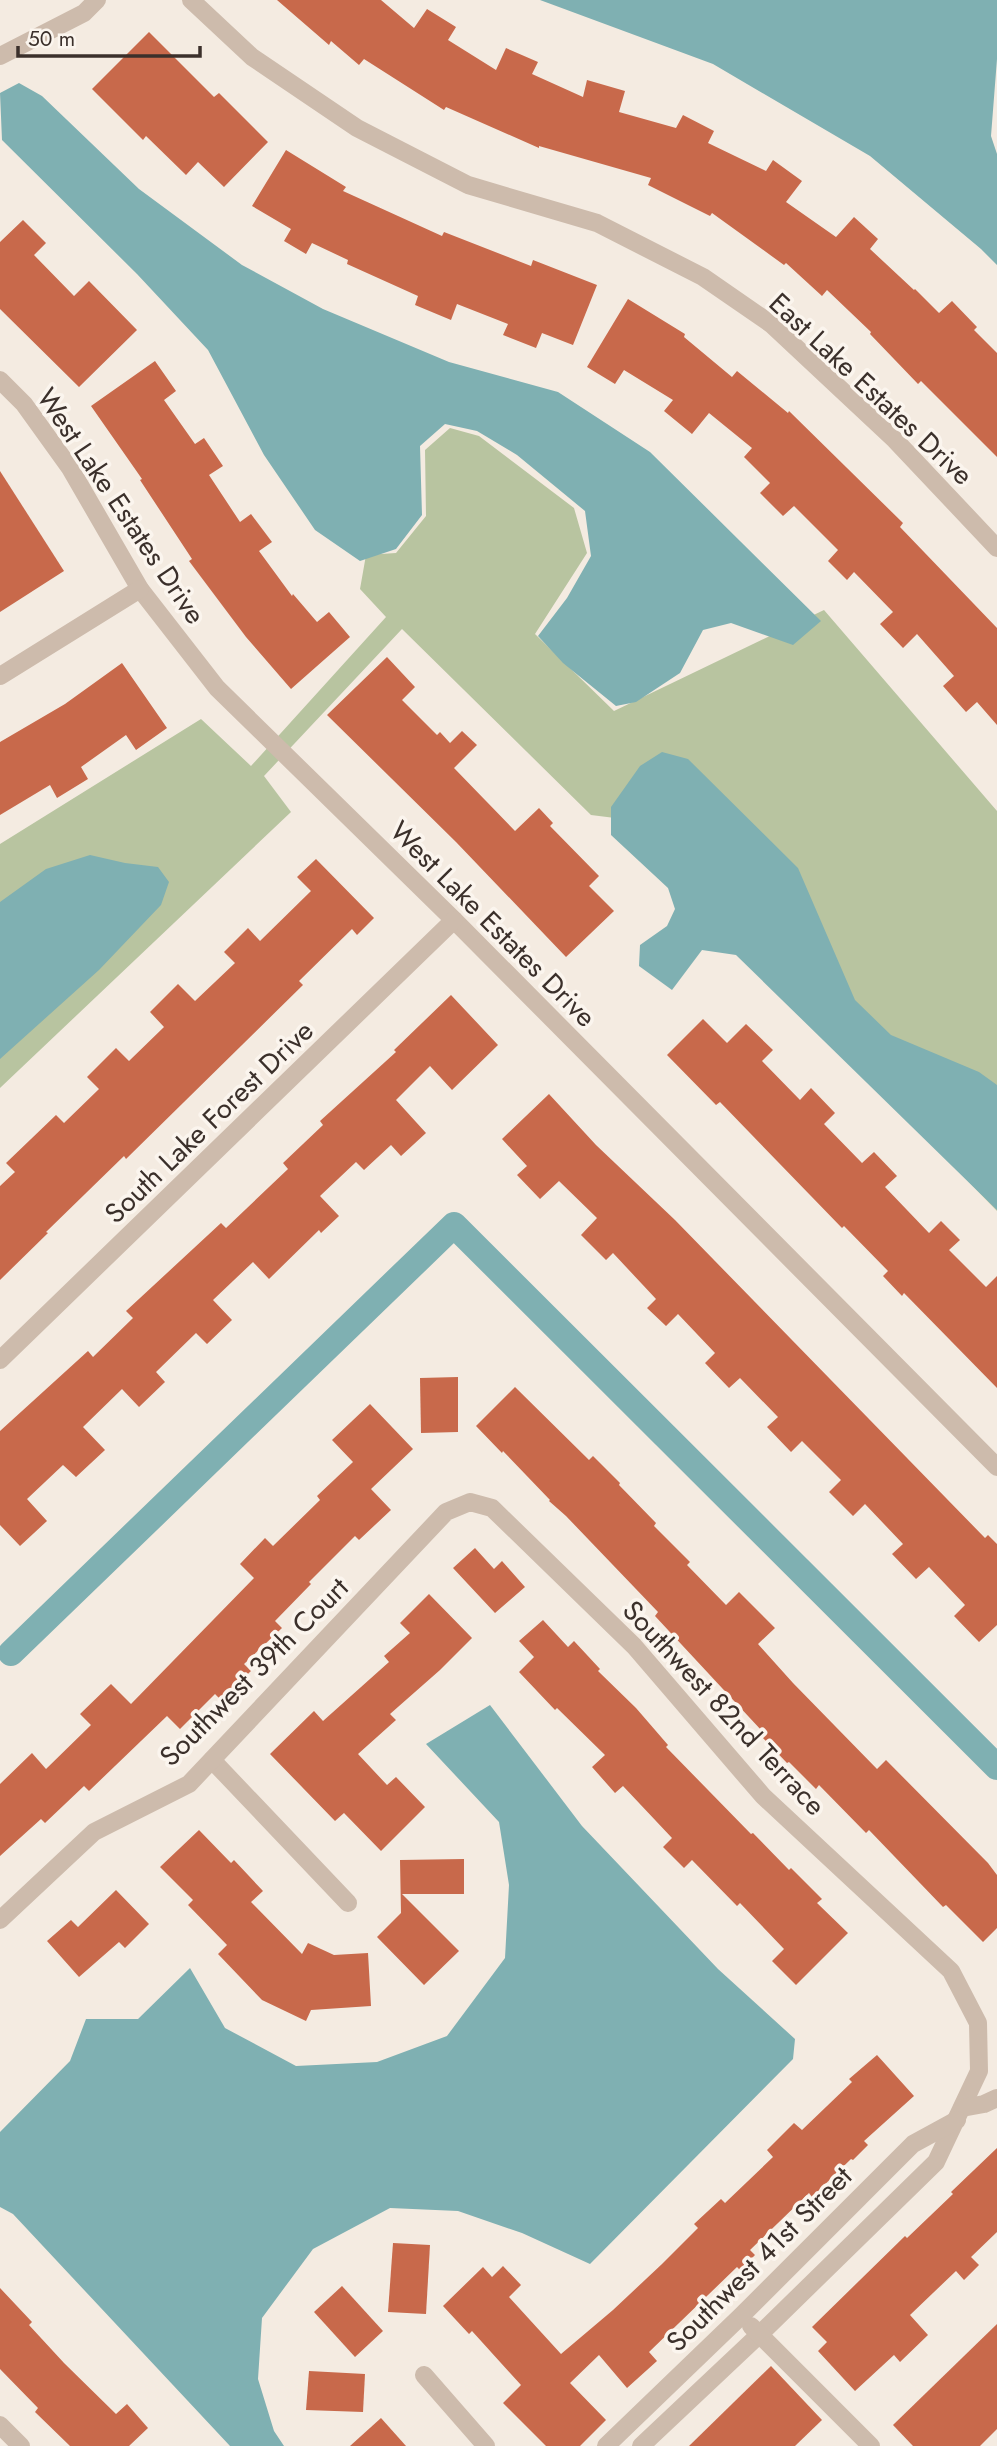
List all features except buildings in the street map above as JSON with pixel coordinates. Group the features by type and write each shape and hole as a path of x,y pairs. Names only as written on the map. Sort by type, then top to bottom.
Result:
{"street":[{"path":"0,56 85,13 97,0"},
{"name":"East Lake Estates Drive","path":"191,0 252,57 358,128 468,185 597,223 714,285 780,333 895,440 997,548"},
{"name":"West Lake Estates Drive","path":"0,380 24,404 70,468 140,589 217,688 454,920 997,1467"},
{"path":"0,676 140,589"},
{"name":"South Lake Forest Drive","path":"0,1360 454,920"},
{"name":"Southwest 39th Court","path":"0,1920 94,1832 188,1784 446,1512 470,1502"},
{"name":"Southwest 82nd Terrace","path":"470,1502 492,1508 634,1646 763,1796 951,1971 978,2023 979,2071"},
{"path":"212,1760 348,1903"},
{"path":"978,2023 997,2027"},
{"name":"Southwest 41st Street","path":"641,2446 936,2162 979,2071"},
{"path":"959,2114 997,2098"},
{"name":"Southwest 41st Street","path":"606,2446 913,2144 959,2114"},
{"path":"741,2316 871,2446"},
{"path":"424,2375 486,2446"},
{"path":"0,2425 21,2446"}],"green space":[{"path":"450,428 479,436 574,508 587,553 535,634 614,711 824,610 997,811 997,1211 615,818 591,815 402,629 264,776 291,812 0,1088 0,844 201,719 251,766 386,617 360,589 366,555 396,553 426,516 425,450"}],"water":[{"path":"540,0 997,0 997,59 991,136 997,154 997,265 870,156 713,64"},
{"path":"19,83 42,96 139,189 242,265 323,309 449,362 558,392 650,452 821,621 793,645 731,623 703,630 680,673 636,702 616,706 563,663 538,636 567,598 591,556 585,511 517,455 477,431 445,424 420,446 422,515 396,549 360,561 315,530 264,455 208,350 137,274 2,140 0,93"},
{"path":"662,752 688,759 798,868 855,1000 891,1035 979,1072 997,1085 997,1210 736,955 702,950 672,990 639,966 640,945 667,926 675,909 668,888 611,835 611,807 640,766"},
{"path":"90,855 158,867 169,882 161,905 99,970 0,1059 0,902 46,869"},
{"path":"490,1705 582,1826 718,1969 795,2039 793,2059 590,2264 522,2233 458,2211 390,2208 313,2249 262,2318 258,2379 274,2431 284,2446 230,2446 13,2214 0,2207 0,2132 70,2061 86,2019 138,2019 190,1968 225,2028 296,2066 377,2062 447,2036 505,1958 509,1885 499,1822 426,1744"}],"waterway":[{"path":"11,1653 454,1225 997,1767"}]}
